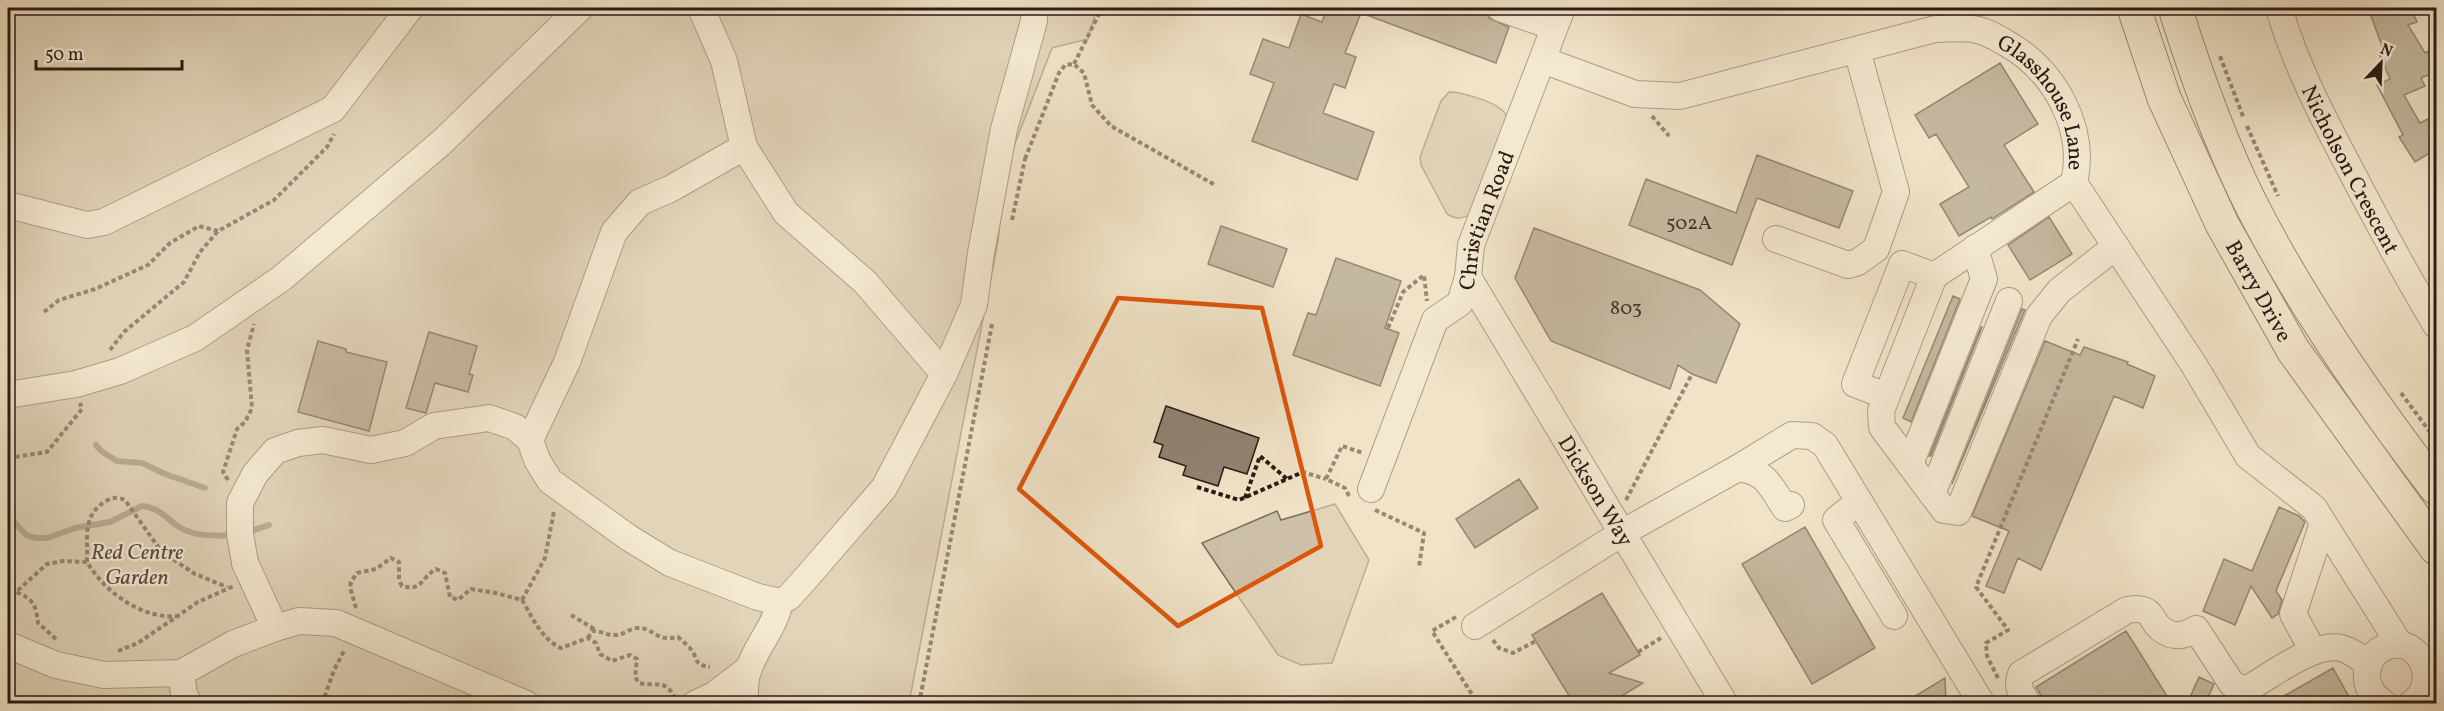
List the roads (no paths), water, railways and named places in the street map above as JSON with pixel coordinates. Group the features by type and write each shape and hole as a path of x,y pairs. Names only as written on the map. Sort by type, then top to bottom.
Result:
{"main road":[{"name":"Barry Drive","path":"2134,8 2164,98 2222,224 2293,350 2436,548"},
{"name":"Barry Drive","path":"2175,8 2198,81 2250,202 2314,316 2436,488"}],"street":[{"path":"8,205 87,225 104,222 333,109 410,8"},
{"path":"8,394 76,384 120,371 195,338 282,278 442,142 580,8"},
{"path":"701,8 724,61 744,147 786,213 865,282 944,374"},
{"path":"275,628 245,563 240,534 240,503 255,474 275,451 298,442 323,440 371,450 405,443 434,426 489,418 515,427 530,440 537,460 550,481 629,538 670,563 758,597 780,602 789,597 884,488 944,374 974,305 981,253 1004,129 1034,21 1034,8"},
{"path":"1500,8 1558,17"},
{"name":"Nicholson Crescent","path":"2279,8 2287,37 2321,114 2403,270 2436,324"},
{"name":"Christian Road","path":"1371,489 1435,320 1460,303 1468,277 1471,245 1558,17"},
{"name":"Glasshouse Lane","path":"1543,60 1635,94 1680,96 1935,29 1972,29 2014,48 2048,79 2061,98 2076,142 2078,165 2074,183 2194,365 2248,456 2310,504 2400,645"},
{"path":"1776,239 1848,265 1858,262 1876,249 1896,192 1857,50"},
{"path":"530,440 567,363 614,232 640,202 679,185 744,147"},
{"path":"2074,183 1934,276 1886,396 1881,411 1882,427 1944,510 1958,512 2039,316 2059,291 2116,246"},
{"path":"1910,465 1984,279 1975,248"},
{"path":"1886,396 1856,384 1902,264 1934,276"},
{"name":"Dickson Way","path":"1468,277 1725,704"},
{"path":"1932,494 2009,302"},
{"path":"1468,620 1738,468 1792,435 1812,436 1825,445 1982,704"},
{"path":"1738,468 1759,473 1766,479 1785,508 1791,505"},
{"path":"1859,501 1836,520 1894,616"},
{"path":"2313,651 2293,614 2323,523"},
{"path":"695,704 714,695 748,669 770,632 780,602"},
{"path":"2028,704 2020,692 2018,682 2021,674 2127,610 2138,609 2147,612 2159,627 2174,636 2186,636 2196,629 2228,694 2249,688 2313,651 2330,647 2342,648 2354,653 2369,665"},
{"path":"8,645 56,665 104,675 181,673 233,644 275,628 299,621 336,623 526,704"},
{"path":"2376,700 2367,680 2369,665 2381,650 2400,645 2408,646 2418,653 2426,662 2428,670 2427,687 2411,704"},
{"path":"745,704 748,669"},
{"path":"181,673 184,694 189,704"}],"waterway":[{"path":"96,445 117,461 142,463 205,488"},
{"path":"8,515 26,535 47,538 75,528 110,522 142,506 159,511 179,527 192,533 214,536 235,535"},
{"path":"245,533 269,525"}],"park label":[{"name":"Red Centre Garden","path":"137,564"}]}
